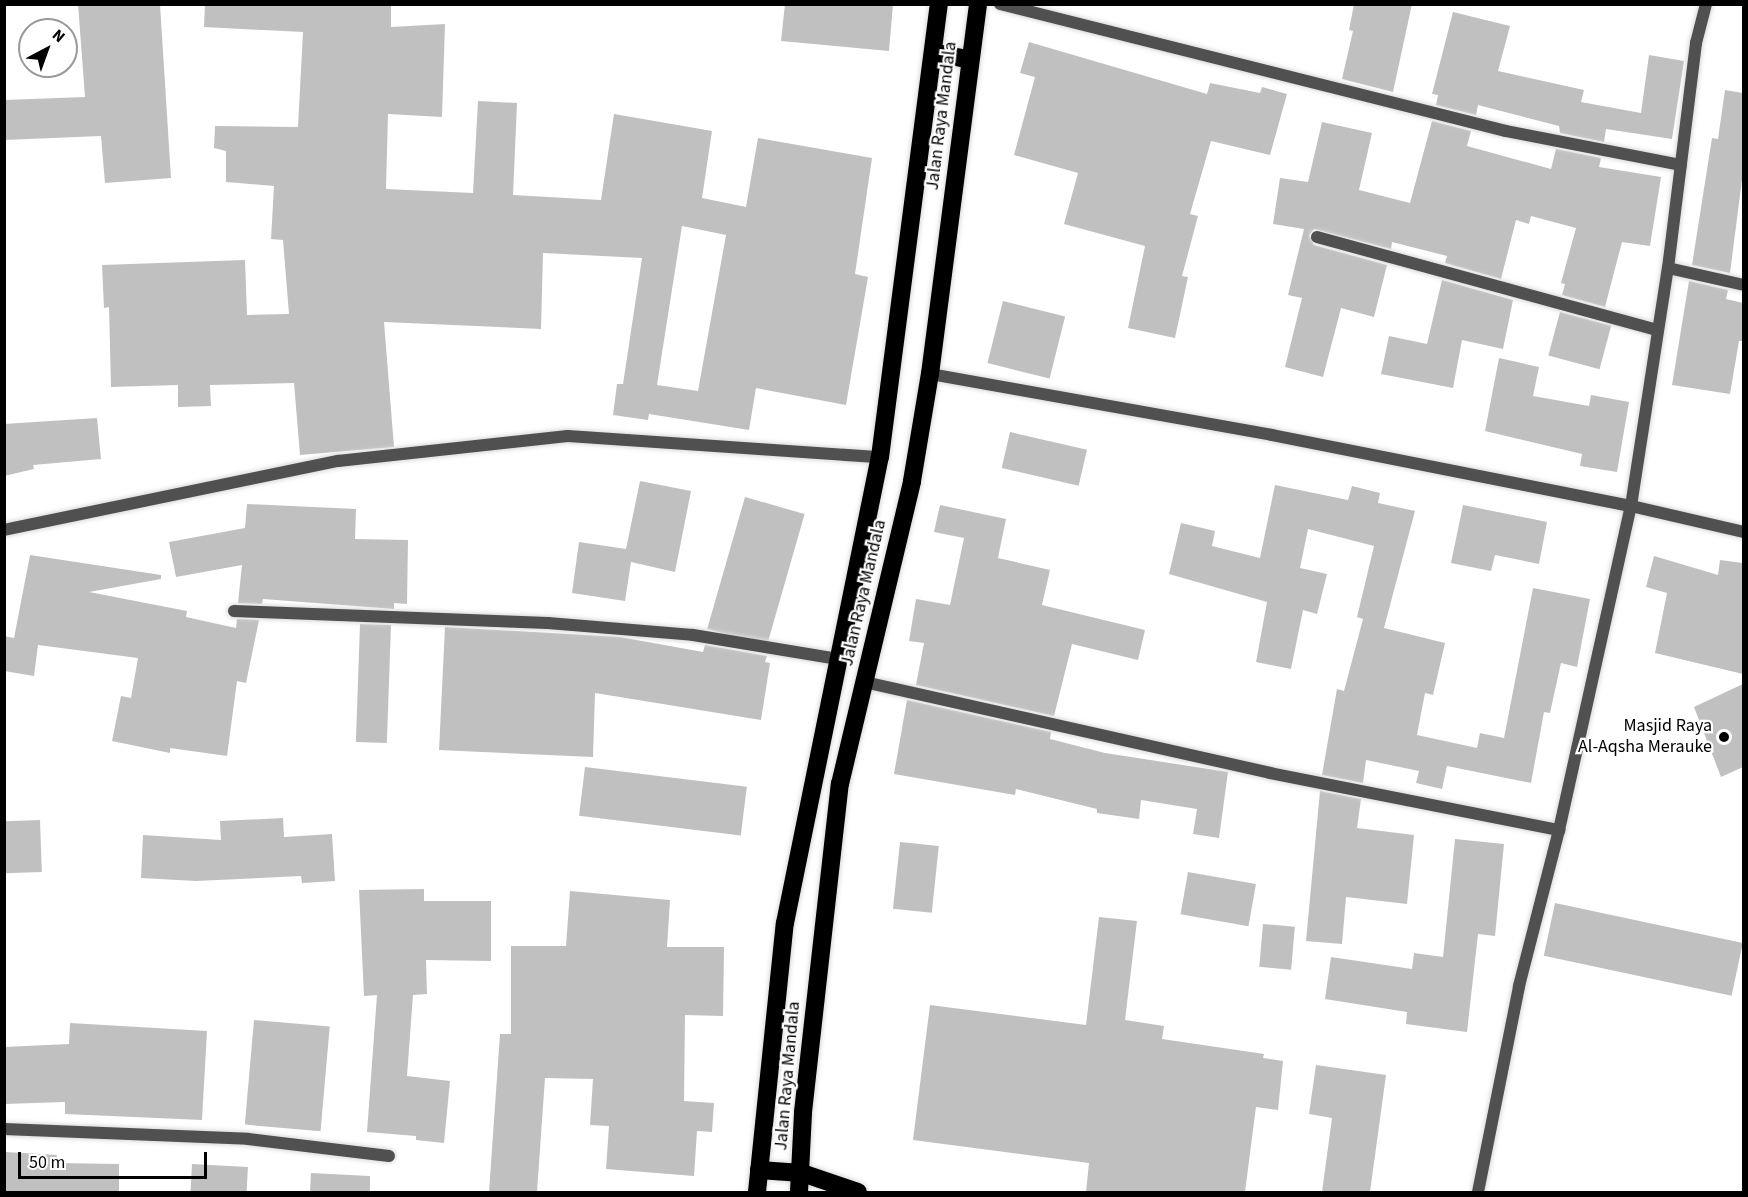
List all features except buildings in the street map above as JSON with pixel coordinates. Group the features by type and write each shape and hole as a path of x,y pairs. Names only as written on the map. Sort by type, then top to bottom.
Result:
{"highway":[{"name":"Jalan Raya Mandala","path":"757,1192 785,922 880,457 939,4"},
{"name":"Jalan Raya Mandala","path":"799,1192 803,1112 840,784 912,481 930,374 978,4"},
{"path":"933,52 970,60"},
{"path":"759,1170 801,1173 858,1192"}],"street":[{"path":"1000,4 1495,129 1681,165"},
{"path":"1478,1192 1519,986 1559,830 1631,506 1668,268 1696,43 1706,4"},
{"path":"1317,237 1658,330"},
{"path":"1668,268 1743,285"},
{"path":"930,374 1272,435 1631,506 1743,532"},
{"path":"4,530 338,461 568,436 880,457"},
{"path":"234,611 548,623 693,635 838,659"},
{"path":"864,682 1270,773 1559,830"},
{"path":"4,1129 248,1139 389,1156"}],"place":[{"name":"Masjid Raya Al-Aqsha Merauke","path":"1724,737"}]}
